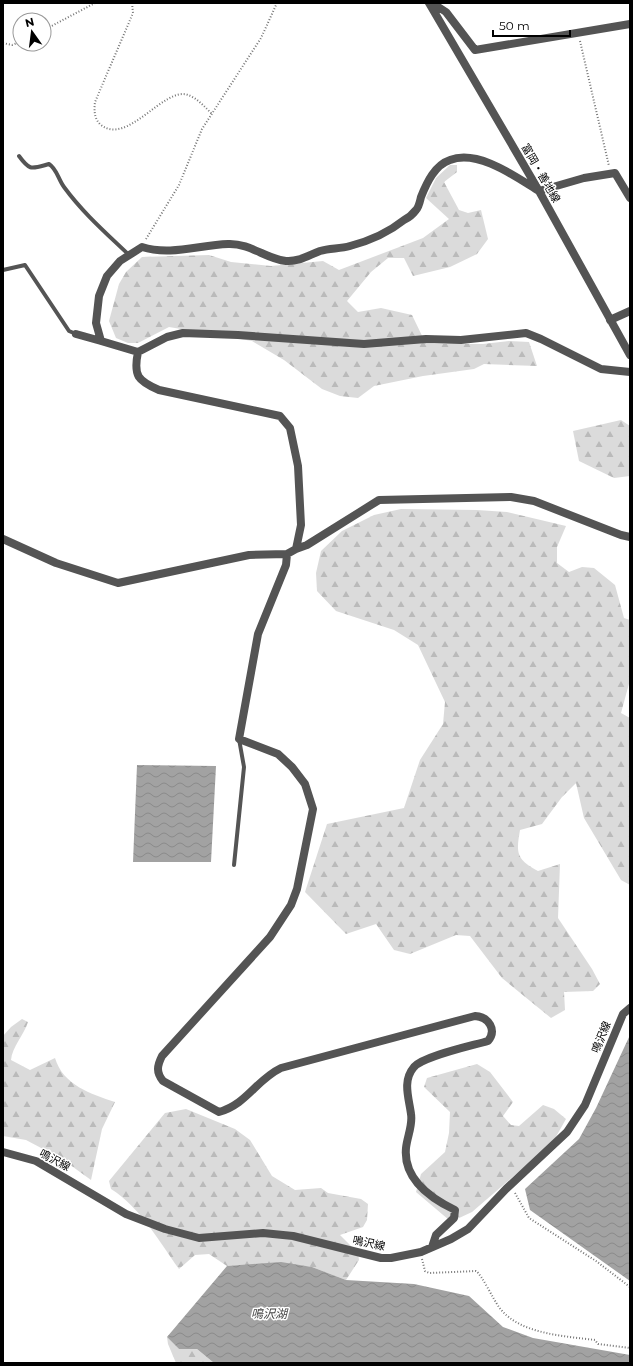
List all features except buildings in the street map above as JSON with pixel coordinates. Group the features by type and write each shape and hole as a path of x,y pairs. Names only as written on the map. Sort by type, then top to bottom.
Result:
{"street":[{"path":"431,3 446,12 475,50 630,24"},
{"name":"富岡・善地線","path":"431,3 539,191 630,355"},
{"path":"101,341 96,323 99,296 107,276 120,261 142,247 152,250 177,251 229,244 244,246 285,261 298,260 321,250 350,246 388,231 405,220 416,210 428,181 437,169 450,160 478,159 502,169 539,191 584,178 615,173 630,198"},
{"path":"610,320 630,311"},
{"path":"76,334 138,352 167,337 182,333 238,335 364,344 426,339 461,340 526,333 601,369 630,372"},
{"path":"138,352 135,364 137,376 144,383 159,390 280,416 285,421 290,428 293,438 298,466 301,525 296,549"},
{"path":"3,539 56,563 118,583 249,555 287,554 307,545 379,500 518,498 534,500 621,535 630,537"},
{"path":"287,554 286,565 258,634 239,738 278,754 292,767 305,784 313,809 297,889 291,905 270,936 162,1056 157,1066 158,1075 163,1081 219,1112 232,1108 271,1073 281,1068 475,1016 482,1017 487,1020 492,1028 492,1036 488,1041 427,1058 414,1067 407,1079 407,1093 412,1116 406,1148 406,1165 414,1181 438,1202 455,1210 454,1218 436,1235 432,1247"},
{"name":"鳴沢線","path":"3,1152 36,1161 126,1214 165,1229 199,1238 263,1233 308,1239 381,1258 391,1258 420,1252 468,1230 506,1189 567,1132 585,1105 623,1014 630,1008"}],"lane":[{"path":"19,156 26,167 32,169 49,164 53,167 63,185 80,207 129,255"},
{"path":"3,270 25,265 68,332 76,334"},
{"path":"234,865 244,767 239,738"}],"path":[{"path":"52,26 95,3"},
{"path":"132,3 133,13 95,102 94,111 98,122 105,128 114,130 125,127 177,94 188,94 212,114"},
{"path":"142,247 179,184 202,129 261,38 277,3"},
{"path":"578,32 611,174"},
{"path":"513,1190 529,1218 596,1261 630,1287"},
{"path":"420,1252 424,1271 429,1273 476,1271 489,1293 509,1320 547,1334 595,1340 598,1344 630,1348"}],"green space":[{"path":"450,165 457,165 457,172 444,182 459,210 468,213 481,210 488,239 477,254 450,267 413,276 404,258 388,258 371,272 347,301 358,312 381,308 412,315 426,344 483,344 509,341 529,342 537,366 484,364 474,369 423,376 374,386 358,398 340,396 322,389 284,360 252,341 169,327 138,343 128,343 116,338 109,321 119,284 126,272 142,257 209,255 231,262 271,266 323,261 339,270 423,238 449,219 426,198 436,178"},
{"path":"621,420 630,426 630,476 614,478 579,461 573,431"},
{"path":"401,509 507,512 566,526 557,547 557,563 569,572 582,567 594,568 615,585 624,618 630,620 630,680 621,713 630,718 630,885 621,880 584,818 576,783 562,797 542,824 520,830 518,850 519,855 525,863 538,871 560,864 558,918 592,969 600,984 593,991 564,992 565,1010 551,1018 502,978 470,936 456,935 410,954 394,950 376,924 346,934 305,892 327,824 404,808 420,760 443,724 445,702 418,645 394,630 336,611 317,591 316,573 321,551 342,531 374,515"},
{"path":"22,1019 28,1022 14,1050 11,1060 30,1070 55,1058 64,1075 71,1082 88,1092 115,1102 102,1129 91,1180 62,1159 26,1140 3,1136 3,1036 11,1027"},
{"path":"477,1064 490,1072 513,1102 503,1116 511,1125 519,1126 543,1105 554,1109 566,1119 553,1142 472,1212 457,1219 449,1220 416,1192 421,1174 445,1152 449,1133 450,1112 424,1087 427,1078"},
{"path":"186,1109 235,1129 250,1140 272,1176 295,1190 321,1188 328,1193 361,1199 368,1204 367,1220 363,1227 340,1235 358,1253 359,1260 346,1280 312,1267 281,1263 227,1266 209,1254 195,1255 179,1269 140,1215 121,1196 111,1189 109,1181 165,1113"},
{"path":"167,1337 179,1349 197,1349 214,1363 176,1363 168,1344"}],"water":[{"path":"137,765 216,766 211,862 133,862"},
{"path":"630,1035 630,1281 530,1210 525,1189 579,1139 596,1108"},
{"name":"鳴沢湖","path":"281,1262 312,1267 346,1280 414,1284 469,1296 503,1327 533,1338 630,1355 630,1363 214,1363 197,1349 179,1349 167,1337 227,1266"}]}
